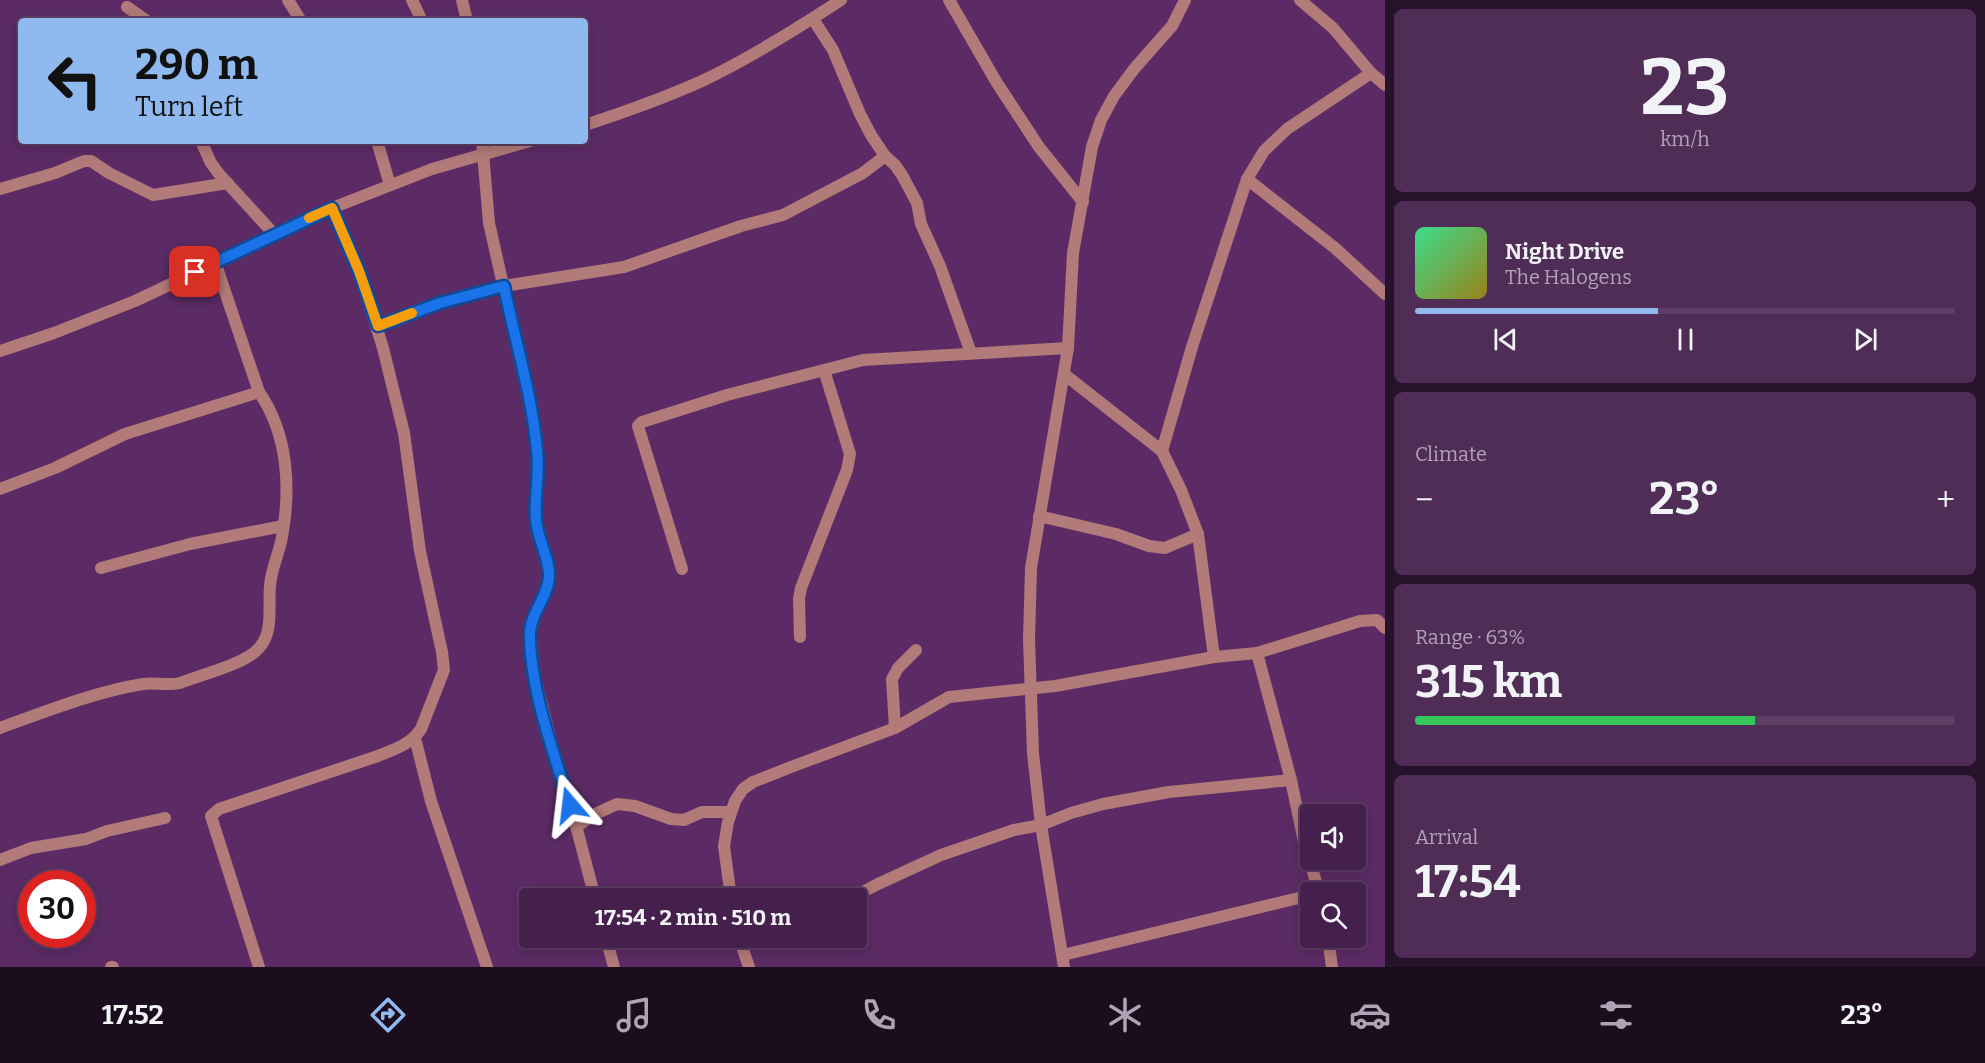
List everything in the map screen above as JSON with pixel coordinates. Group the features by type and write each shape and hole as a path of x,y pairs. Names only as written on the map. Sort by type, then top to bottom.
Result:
{"street":[{"path":"288,0 299,18"},
{"path":"412,0 421,18"},
{"path":"462,0 466,18"},
{"path":"588,124 665,97 704,80 813,19 842,0"},
{"path":"949,0 997,83 1039,147 1083,202"},
{"path":"1185,0 1172,26 1134,69 1114,96 1101,120 1092,147 1073,253 1068,348 1039,516 1031,580 1030,688 1033,753 1041,825 1064,961 1300,898"},
{"path":"1300,0 1334,28 1371,74 1385,85"},
{"path":"127,7 143,18"},
{"path":"813,19 833,50 860,114 885,156 902,175 917,203 921,224 940,266 971,352"},
{"path":"1162,451 1192,347 1248,179 1264,151 1287,129 1371,74"},
{"path":"202,144 211,163 274,234"},
{"path":"378,144 390,185"},
{"path":"482,144 489,223 532,413 538,453 535,517 537,533 548,565 549,578 530,631 534,674 592,888"},
{"path":"0,351 54,333 135,301 332,208 390,185 519,144"},
{"path":"378,326 440,303 504,286 624,267 741,226 783,215 863,173 885,156"},
{"path":"0,189 55,173 84,161 91,161 109,173 153,195 228,183"},
{"path":"1248,179 1335,248 1385,294"},
{"path":"259,967 211,816 219,809 403,746 415,738 434,696 444,663 420,551 404,433 378,326 359,271 332,208"},
{"path":"0,728 73,702 144,684 180,684 254,654 266,638 270,585 282,537 287,502 287,472 270,408 259,392 214,262"},
{"path":"682,569 639,424 727,395 874,359 1068,348"},
{"path":"800,637 801,588 847,470 850,454 824,370"},
{"path":"1064,374 1162,451 1181,490 1198,534 1214,657"},
{"path":"0,489 55,468 125,434 259,392"},
{"path":"1039,516 1116,534 1149,546 1165,548 1198,534"},
{"path":"101,568 190,543 283,526"},
{"path":"730,888 724,846 731,812 743,789 753,782 895,728 949,697 1055,686 1214,657 1257,653 1360,621 1381,624 1385,639"},
{"path":"895,728 892,679 898,668 916,650"},
{"path":"1257,653 1291,780 1304,843 1316,882"},
{"path":"415,738 431,801 487,967"},
{"path":"867,890 940,855 1103,804 1169,792 1291,780"},
{"path":"576,827 593,815 616,804 635,806 678,820 684,820 702,812 731,812"},
{"path":"0,860 31,848 86,839 107,831 165,818"},
{"path":"609,948 614,967"},
{"path":"742,948 749,967"},
{"path":"1329,948 1332,967"}],"slow traffic":[{"path":"309,218 332,208 359,271 378,326 412,313"}],"route":[{"path":"195,272 332,208 359,271 378,326 440,303 504,286 532,413 538,453 535,517 537,533 548,565 549,578 530,631 534,674 556,761 570,805"}]}
